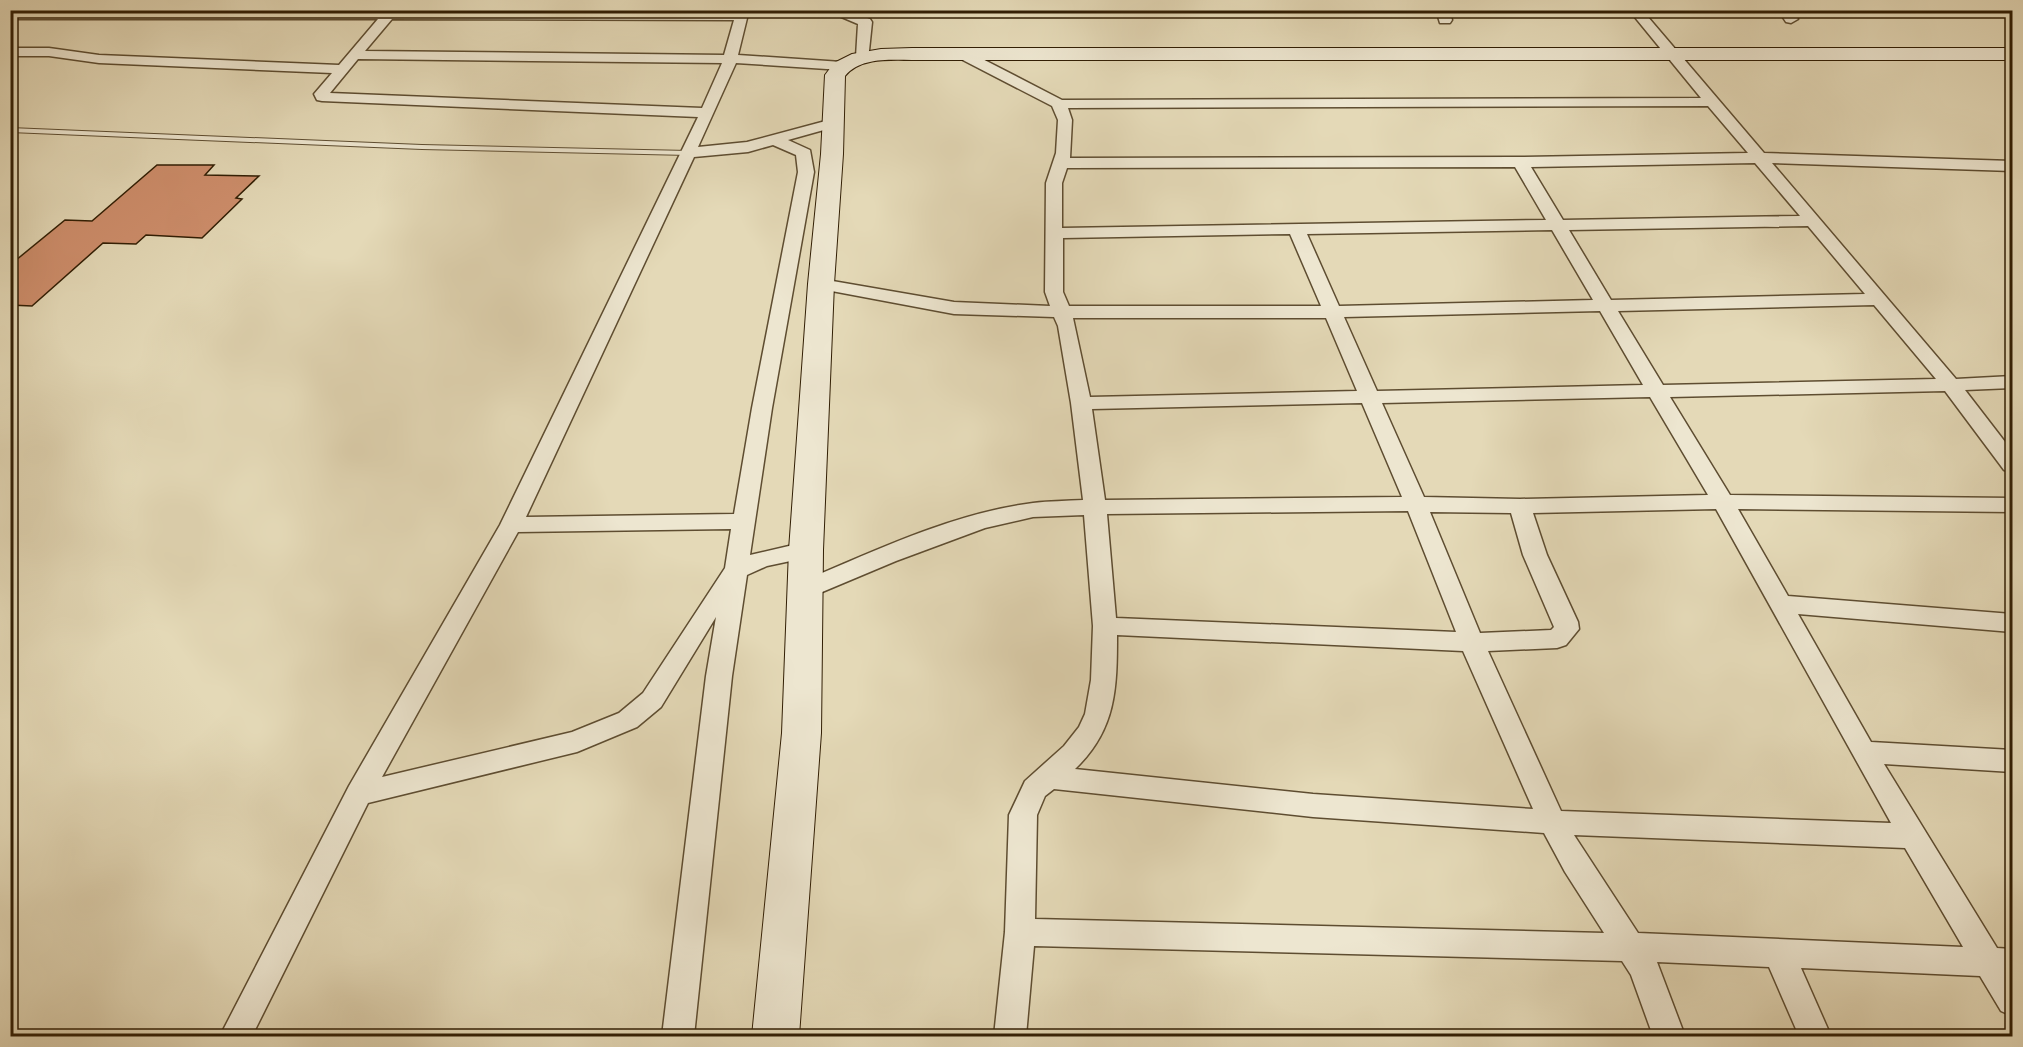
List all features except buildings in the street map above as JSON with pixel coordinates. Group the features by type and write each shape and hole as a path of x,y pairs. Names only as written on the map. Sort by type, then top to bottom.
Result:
{"main road":[{"path":"775,1036 798,766 807,589 806,550 835,75 853,62 962,54 2013,54"}],"street":[{"path":"356,55 732,58 853,62 866,16 831,10"},
{"path":"1635,10 1951,385 2013,465"},
{"path":"10,15 742,13 732,58 708,113 633,265 511,525 359,794 236,1036"},
{"path":"390,14 321,94 322,97 708,113"},
{"path":"10,52 49,52 99,59 342,69"},
{"path":"962,54 1059,104 1712,102"},
{"path":"1010,1036 1020,932 1023,815 1035,789 1073,754 1090,733 1098,714 1104,680 1105,626 1095,507 1081,403 1067,326 1054,292 1054,183 1065,145 1065,120 1059,104"},
{"path":"689,153 748,147 777,141 833,123"},
{"path":"678,1036 710,741 744,521 806,168 804,153 777,141"},
{"path":"1060,163 1520,162 1760,158 2013,166"},
{"path":"1520,162 1556,226 1723,502 1863,752 1914,836 2000,963 2013,1000"},
{"path":"1053,233 1813,221"},
{"path":"1297,230 1416,504 1472,642 1553,823 1575,864 1632,947 1650,979 1669,1036"},
{"path":"821,284 954,308 1060,312 1333,312 1879,299"},
{"path":"1081,403 2013,382"},
{"path":"807,589 888,555 980,521 1033,510 1095,507 1416,504 1520,506 1723,502 2013,505"},
{"path":"1105,626 1472,642 1557,639 1567,629 1535,555 1520,506"},
{"path":"511,525 744,521"},
{"path":"359,794 506,760 586,738 628,720 652,700 728,579 737,569 748,563 806,550"},
{"path":"1781,604 2013,623"},
{"path":"1863,752 2013,761"},
{"path":"1049,777 1293,804 1553,823 1914,836"},
{"path":"1020,932 1632,947 2000,963"},
{"path":"1779,954 1815,1036"}],"lane":[{"path":"10,129 422,147 689,153"}]}
